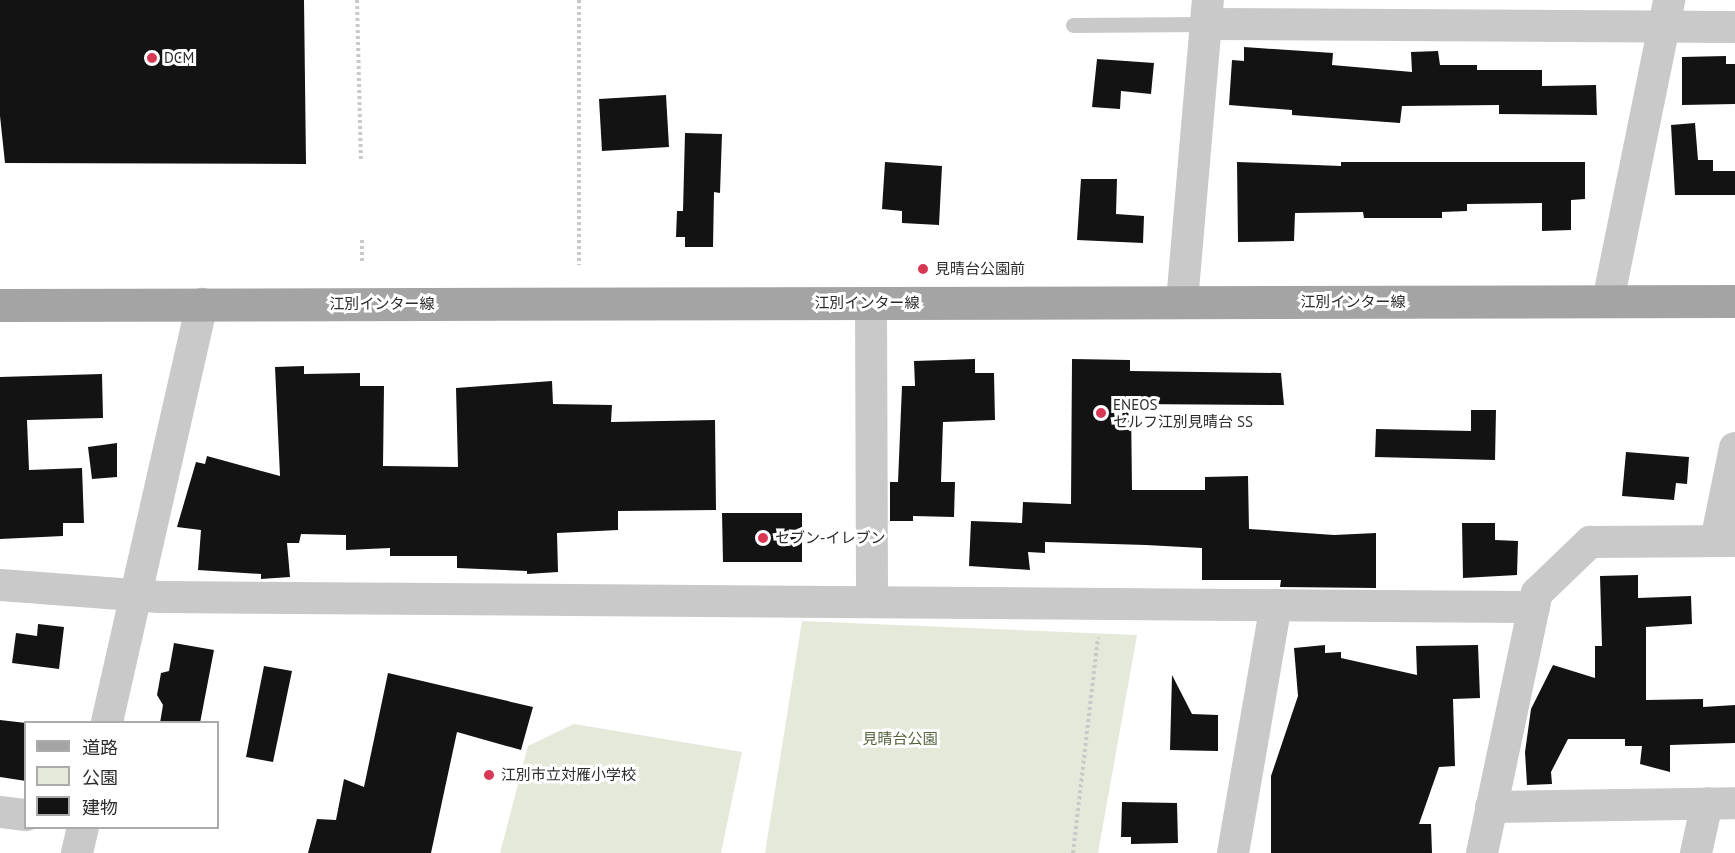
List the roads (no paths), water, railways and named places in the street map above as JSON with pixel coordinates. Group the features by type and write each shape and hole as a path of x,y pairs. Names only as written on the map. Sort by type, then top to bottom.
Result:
{"main road":[{"name":"江別インター線","path":"0,305 1735,301"}],"street":[{"path":"1182,302 1207,12 1667,14 1735,27"},
{"path":"1608,301 1667,14"},
{"path":"872,303 872,602"},
{"path":"107,721 202,304"},
{"path":"1482,853 1537,593 1590,542 1725,541 1735,448"},
{"path":"0,585 136,597 1534,607"},
{"path":"1233,853 1276,605"},
{"path":"1491,807 1721,803 1696,853"},
{"path":"0,812 24,814"},
{"path":"77,853 83,829"}],"lane":[{"path":"1072,25 1207,12"}],"place":[{"name":"DCM","path":"152,58"},
{"name":"見晴台公園前","path":"923,269"},
{"name":"ENEOS セルフ江別見晴台 SS","path":"1101,413"},
{"name":"セブン-イレブン","path":"763,538"},
{"name":"江別市立対雁小学校","path":"489,775"}],"park label":[{"name":"見晴台公園","path":"900,739"}]}
